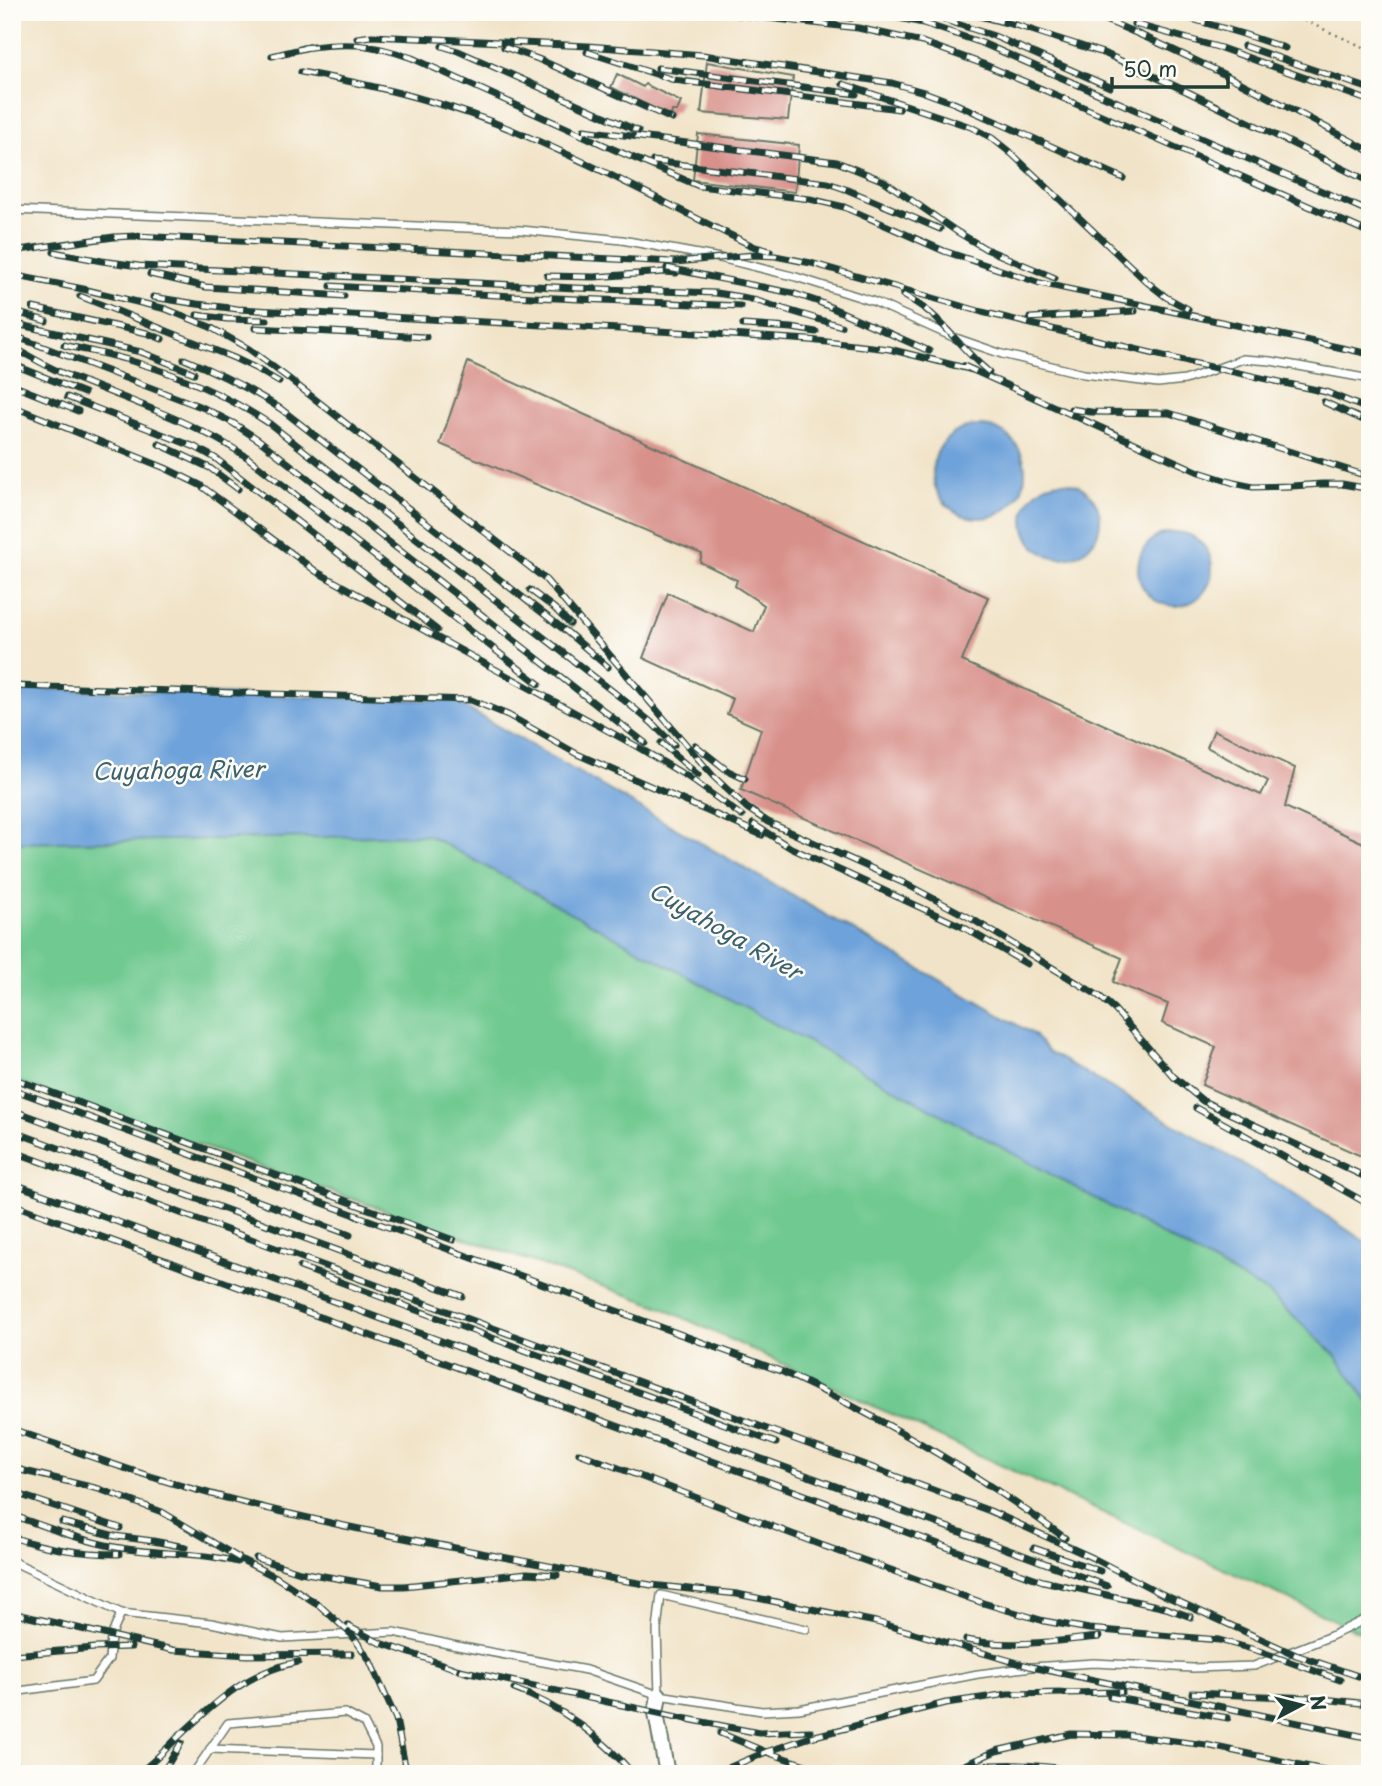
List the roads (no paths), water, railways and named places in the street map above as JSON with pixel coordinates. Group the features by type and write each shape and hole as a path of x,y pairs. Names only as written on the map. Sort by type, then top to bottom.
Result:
{"street":[{"path":"659,1695 656,1713 667,1774"}],"lane":[{"path":"12,210 521,229 622,240 720,258 796,277 875,302 953,337 1002,354 1084,374 1158,383 1185,380 1243,359 1271,361 1370,379"},
{"path":"12,1561 121,1613 211,1623 282,1638 394,1632 586,1670 659,1695 762,1711 799,1709 978,1674 1032,1667 1094,1663 1193,1668 1254,1666 1331,1636 1370,1617"},
{"path":"659,1695 657,1630 661,1595 806,1629"},
{"path":"12,1692 93,1681 109,1659 111,1637 121,1613"},
{"path":"193,1774 228,1723 345,1713 364,1723 376,1748 376,1774"},
{"path":"210,1749 376,1755"},
{"path":"12,1760 20,1774"}],"water":[{"path":"979,426 997,429 1012,439 1022,454 1025,472 1022,490 1012,505 997,515 979,518 961,515 946,505 936,490 933,472 936,454 946,439 961,429"},
{"path":"1062,482 1077,485 1089,493 1097,505 1100,520 1097,535 1089,547 1077,555 1062,558 1047,555 1035,547 1027,535 1024,520 1027,505 1035,493 1047,485"},
{"path":"1175,532 1196,538 1206,548 1212,569 1206,590 1196,600 1175,606 1154,600 1144,590 1138,569 1144,548 1154,538"},
{"name":"Cuyahoga River","path":"12,688 454,701 1033,1034 1048,1051 1289,1191 1370,1245 1370,1405 1336,1356 1267,1292 428,835 12,843"}],"railway":[{"path":"712,12 858,28 922,42 1042,89 1370,233"},
{"path":"816,12 851,18"},
{"path":"871,12 923,23 982,43 1370,212"},
{"path":"964,12 1019,26 1106,54 1370,182"},
{"path":"1085,12 1194,59 1370,151"},
{"path":"1168,12 1285,48"},
{"path":"945,20 994,36 1110,87"},
{"path":"1134,24 1221,48 1370,101"},
{"path":"357,38 372,36 588,46 703,55 892,83 954,103 1123,178"},
{"path":"303,48 358,45 412,58 699,186 810,199 844,207 944,251 1040,283 1370,354"},
{"path":"272,56 313,46"},
{"path":"442,46 638,131"},
{"path":"1244,46 1370,89"},
{"path":"504,47 538,59 672,119"},
{"path":"587,52 674,80 899,109"},
{"path":"658,68 856,94"},
{"path":"301,72 359,83 472,114 577,159 755,247 770,251"},
{"path":"843,84 971,127 992,138 1147,282 1188,309"},
{"path":"584,130 837,162 884,181 986,249 1055,278"},
{"path":"653,161 828,183 940,229"},
{"path":"12,251 136,236 675,262 753,255 775,256 811,263 982,312 1326,392 1370,410"},
{"path":"54,252 139,266 716,293 747,298 841,326"},
{"path":"667,268 792,293 819,302 929,351"},
{"path":"547,276 676,273"},
{"path":"150,274 206,287 344,296"},
{"path":"12,275 166,309 210,327 249,349 545,579 713,776 747,808 768,822 906,884 972,919 1099,996 1114,1009 1174,1077 1203,1101 1370,1179"},
{"path":"331,286 740,306"},
{"path":"903,295 932,314 989,372"},
{"path":"80,296 234,358 279,382"},
{"path":"153,297 238,309 809,340 889,349 973,370"},
{"path":"33,308 147,333 162,339"},
{"path":"12,311 46,321"},
{"path":"1030,318 1135,311"},
{"path":"197,315 267,320"},
{"path":"12,323 141,352 194,373"},
{"path":"743,325 816,332"},
{"path":"255,328 426,337"},
{"path":"12,335 204,408 233,423 259,440 645,743"},
{"path":"64,345 120,358 173,375 223,397 270,424 625,701 674,745"},
{"path":"12,347 60,372 203,431 247,457 539,684"},
{"path":"184,359 234,381 281,409 608,667"},
{"path":"12,364 84,393"},
{"path":"964,366 1199,472 1234,483 1253,487 1342,484 1370,489"},
{"path":"12,385 78,411"},
{"path":"67,397 195,447 215,458 437,630"},
{"path":"1324,402 1370,423"},
{"path":"12,406 165,468 200,485 317,572 636,746 688,777 742,816"},
{"path":"1071,409 1091,412 1169,413 1370,477"},
{"path":"159,444 210,468 238,489"},
{"path":"530,590 570,624"},
{"path":"12,686 471,700 508,715 577,754 762,835"},
{"path":"661,743 698,775"},
{"path":"695,745 728,771 745,779"},
{"path":"753,824 791,848 963,927 1027,964"},
{"path":"12,1078 453,1240"},
{"path":"12,1089 783,1372 928,1448 998,1491 1065,1538"},
{"path":"1196,1108 1370,1205"},
{"path":"12,1110 350,1235"},
{"path":"12,1131 462,1296"},
{"path":"12,1151 990,1511 1296,1655 1370,1680"},
{"path":"12,1183 1107,1586"},
{"path":"12,1204 982,1560 1043,1581 1166,1608 1191,1617"},
{"path":"300,1267 776,1443"},
{"path":"12,1429 156,1478 304,1517 609,1578 737,1594 876,1622 1032,1667 1370,1738"},
{"path":"579,1453 983,1603 1044,1621 1089,1629 1219,1640 1259,1651 1340,1680"},
{"path":"12,1468 99,1489 162,1512 276,1577 319,1605 352,1635 369,1659 396,1719 405,1774"},
{"path":"12,1492 120,1528"},
{"path":"12,1515 115,1547 207,1556 237,1562"},
{"path":"62,1522 115,1536 185,1547"},
{"path":"12,1537 65,1550 119,1554"},
{"path":"1034,1548 1100,1571"},
{"path":"256,1558 300,1572 382,1586 527,1573 557,1575"},
{"path":"12,1613 173,1650 247,1655 351,1654"},
{"path":"348,1626 378,1642 468,1673"},
{"path":"966,1640 1016,1644 1099,1637"},
{"path":"12,1655 131,1647"},
{"path":"137,1774 232,1691 262,1673 298,1662"},
{"path":"460,1670 759,1733 810,1731"},
{"path":"514,1689 547,1704 579,1724 608,1747 633,1774"},
{"path":"714,1774 811,1737 946,1703 1008,1694 1122,1692"},
{"path":"1192,1693 1313,1698 1370,1704"},
{"path":"1110,1697 1228,1718"},
{"path":"720,1733 766,1752 833,1774"},
{"path":"953,1770 996,1751 1071,1734 1127,1735 1206,1745 1343,1774"},
{"path":"162,1774 181,1743"},
{"path":"936,1774 993,1765 1031,1765 1088,1774"}]}
